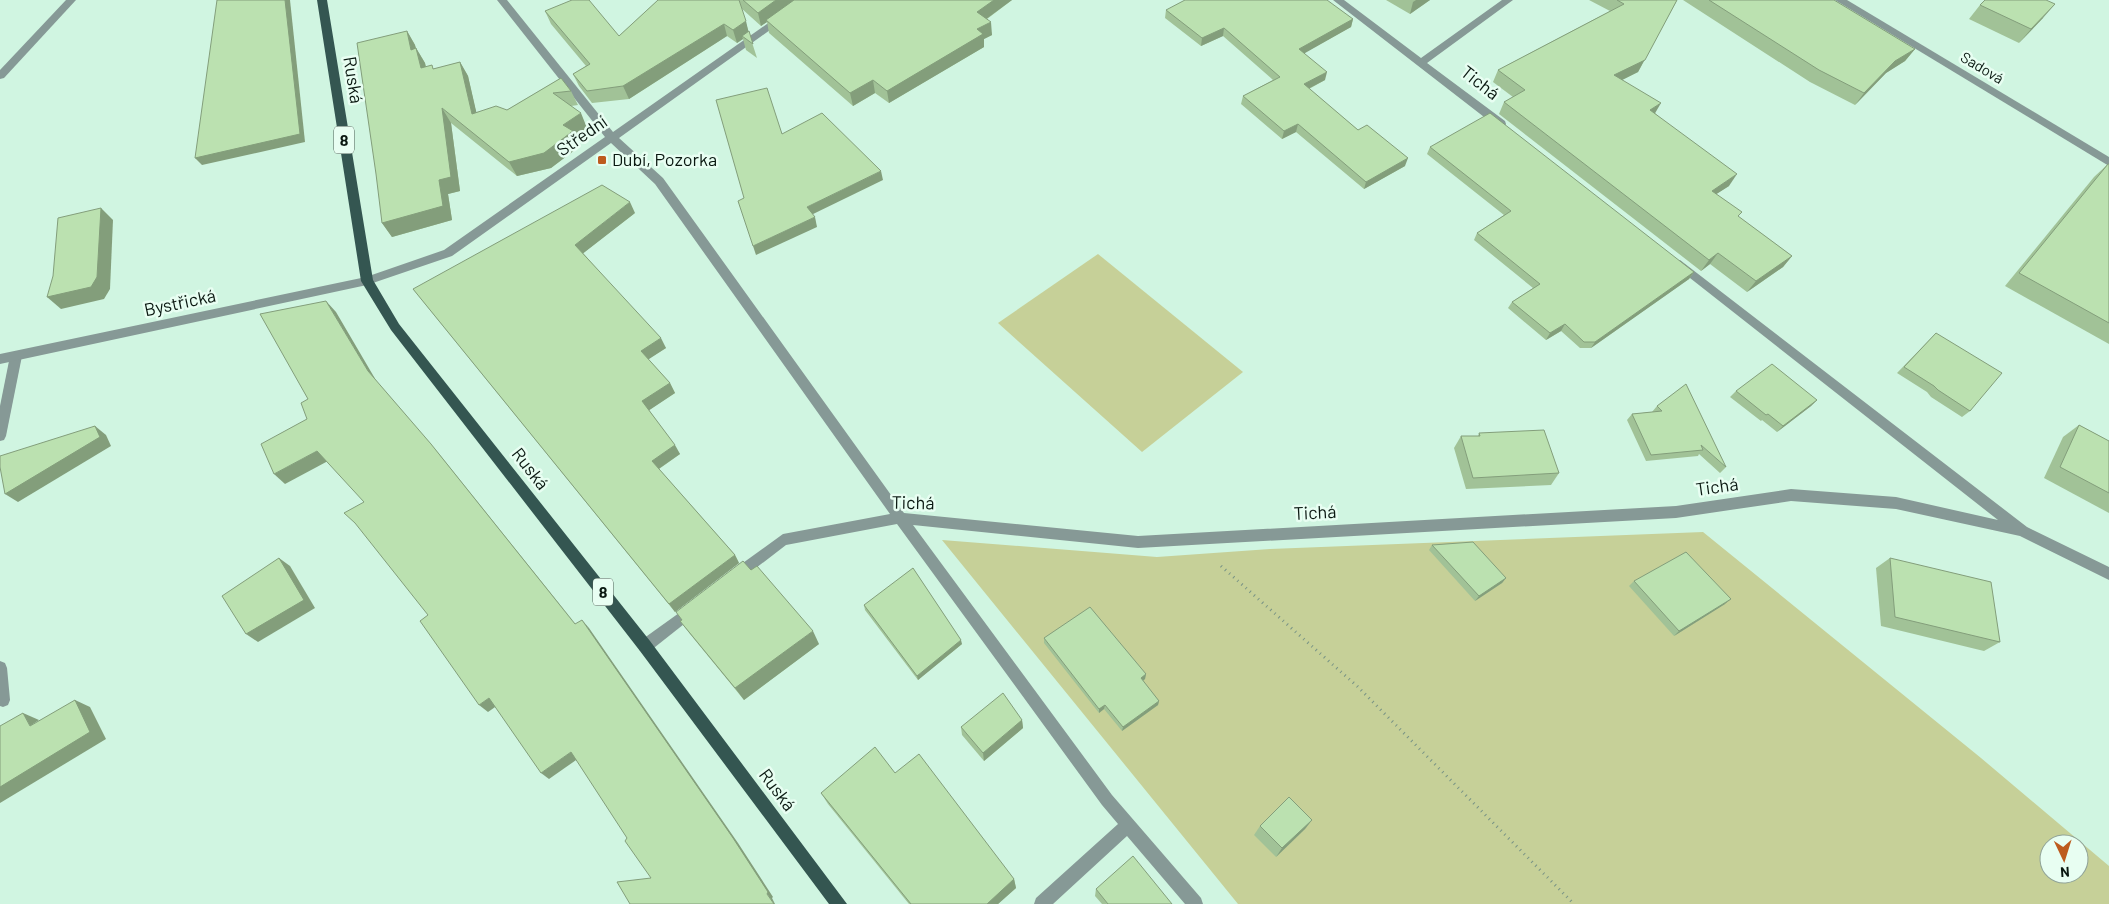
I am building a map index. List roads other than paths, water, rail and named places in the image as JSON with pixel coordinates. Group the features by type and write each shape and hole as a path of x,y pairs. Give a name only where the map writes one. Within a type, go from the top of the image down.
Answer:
{"main road":[{"name":"Ruská","path":"322,0 367,281 400,334 645,646 839,904"}],"street":[{"path":"0,76 71,0"},
{"path":"502,0 611,136 659,181 900,518 1107,800 1195,904"},
{"name":"Střední","path":"367,281 448,253 611,136 808,0"},
{"name":"Tichá","path":"1338,0 1508,129"},
{"path":"1422,62 1508,0"},
{"name":"Sadová","path":"1840,0 2109,162"},
{"name":"Tichá","path":"1671,257 2022,531 2109,574"},
{"name":"Bystřická","path":"0,359 367,281"},
{"path":"0,436 16,356"},
{"name":"Tichá","path":"722,587 783,540 900,518 1138,542 1676,512 1791,495 1896,503 2022,531"},
{"path":"645,646 706,599"},
{"path":"0,668 3,700"},
{"path":"1042,904 1128,825"}],"place":[{"name":"Dubí, Pozorka","path":"602,160"}]}
